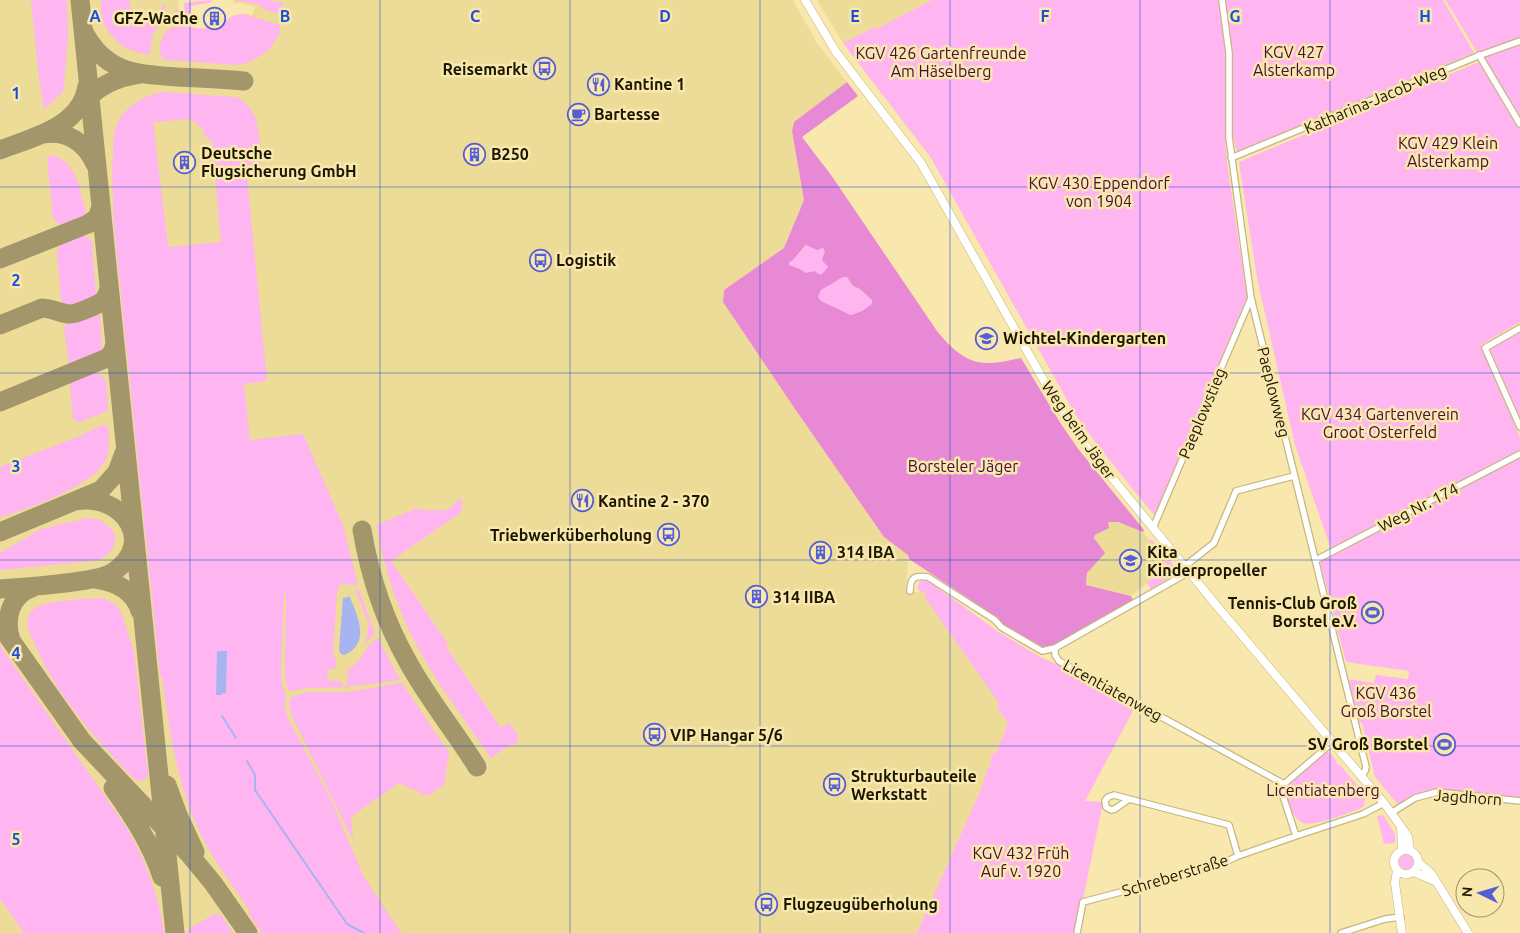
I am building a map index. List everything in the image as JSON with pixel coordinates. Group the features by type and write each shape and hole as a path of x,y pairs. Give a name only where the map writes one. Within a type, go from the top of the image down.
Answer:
{"street":[{"name":"Weg beim Jäger","path":"805,0 836,52 921,163 1039,372 1067,419 1086,446 1384,803 1408,837 1410,850"},
{"name":"Paeplowweg","path":"1222,0 1229,53 1229,137 1231,158 1251,298 1366,767 1362,776"},
{"name":"Katharina-Jacob-Weg","path":"1231,158 1479,55 1520,41"},
{"path":"1479,55 1520,124"},
{"name":"Paeplowstieg","path":"1153,528 1251,298"},
{"path":"1520,328 1485,348 1520,427"},
{"name":"Weg Nr. 174","path":"1316,560 1520,454"},
{"path":"1055,648 1187,569 1214,543 1236,491 1294,476"},
{"name":"Licentiatenweg","path":"910,591 911,581 914,577 928,577 995,620 1001,627 1042,651 1055,648 1055,655 1059,661 1284,784"},
{"path":"1296,836 1283,796 1284,784 1333,742"},
{"name":"Jagdhorn","path":"1392,813 1415,798 1437,792 1520,801"},
{"path":"1129,799 1229,825 1238,856"},
{"name":"Schreberstraße","path":"1077,933 1084,902 1215,867 1238,856 1362,814 1384,803"},
{"path":"1401,827 1402,850"},
{"path":"1402,933 1395,883 1397,870 1394,865 1394,858 1402,850 1410,850 1416,854 1419,863 1431,873 1468,933"},
{"path":"1398,894 1410,873 1419,863"},
{"path":"1397,870 1435,881"},
{"path":"1341,933 1385,918 1401,917"}],"shaded area":[{"path":"0,0 178,0 180,26 205,29 210,27 213,31 232,16 252,15 255,7 242,3 233,3 233,0 793,0 817,43 847,82 794,122 792,131 804,200 784,248 724,290 723,302 884,537 908,555 906,589 915,592 925,591 998,702 998,709 1008,723 917,933 0,933"},
{"path":"817,0 932,0 876,29 874,28 843,43"},
{"name":"Kita Kinderpropeller","path":"1108,522 1118,522 1143,532 1173,573 1162,579 1159,574 1131,596 1086,585 1095,535 1109,528"}],"green space":[{"path":"31,0 67,0 68,38 64,86 62,93 44,109 39,79"},
{"path":"102,0 129,0 133,19 160,17 159,9 165,4 164,19 153,34 149,55 129,49 115,39 107,29 102,17"},
{"path":"211,0 212,2 191,6 191,14 189,16 179,16 176,14 175,10 184,9 184,3"},
{"path":"234,0 273,0 273,2 283,2 282,12 279,14 262,8 258,4"},
{"name":"KGV 430 Eppendorf von 1904","path":"932,0 1218,0 1225,32 1225,137 1227,163 1247,297 1155,516 1101,450 1075,414 931,158 843,43 875,27 876,29"},
{"name":"KGV 427 Alsterkamp","path":"1225,0 1443,0 1474,53 1237,152 1233,137 1232,53"},
{"path":"1445,0 1520,0 1520,124 1453,12"},
{"path":"243,14 280,25 279,35 268,51 250,62 238,65 165,60 160,55 163,36 167,30 173,27 210,27 213,31 232,16"},
{"name":"KGV 434 Gartenverein Groot Osterfeld","path":"1479,62 1520,130 1520,322 1481,345 1520,438 1520,450 1331,549 1295,445 1257,278 1239,162"},
{"name":"Borsteler Jäger","path":"847,82 858,96 802,137 831,175 942,337 959,353 973,361 993,363 1021,358 1079,450 1144,530 1143,532 1118,522 1108,522 1109,528 1095,535 1094,538 1105,553 1087,573 1086,585 1131,596 1133,600 1044,651 1006,629 998,618 909,559 908,555 884,537 723,302 724,290 784,248 804,200 792,131 794,122","holes":["806,245 817,250 823,248 825,251 822,260 828,267 821,275 814,271 806,273 789,265 789,262","843,277 847,277 853,286 860,289 872,300 872,304 862,311 851,315 821,301 818,297 821,290"]},
{"path":"161,92 236,97 251,109 258,125 261,164 246,166 267,381 244,384 250,440 303,434 343,525 358,585 341,584 337,591 333,654 336,660 335,669 328,669 327,680 340,681 343,686 347,686 348,669 357,663 370,645 378,638 400,680 347,687 308,688 289,691 285,672 286,594 284,594 281,672 282,684 286,695 285,708 287,716 331,800 364,877 401,933 262,933 248,913 250,911 211,853 191,811 184,789 173,745 162,676 160,676 114,227 112,173 114,131 121,116 132,105 143,98","holes":["191,119 203,129 204,135 212,142 221,242 170,247 168,246 153,120 156,122"]},
{"path":"51,155 60,158 67,164 76,178 86,215 76,220 59,224 53,218 47,158"},
{"path":"82,235 88,237 92,242 96,295 93,299 69,309 66,308 61,300 57,252 61,243"},
{"path":"807,245 819,249 823,248 825,251 828,267 821,275 814,271 806,273 789,265 789,262"},
{"path":"843,277 847,277 853,286 860,289 872,300 872,304 862,311 851,315 818,298 821,290"},
{"path":"90,313 97,313 100,317 102,350 73,366 69,364 64,329 65,326"},
{"path":"1520,331 1520,420 1490,349"},
{"path":"93,374 100,375 106,380 108,408 105,412 77,422 73,418 70,384 74,379"},
{"path":"102,425 107,426 109,429 107,456 100,469 75,487 59,495 26,509 0,517 0,467 80,436"},
{"name":"KGV 436 Groß Borstel","path":"1520,457 1520,799 1437,789 1414,796 1399,806 1375,777 1362,723 1358,722 1347,679 1374,683 1376,675 1408,679 1409,671 1346,662 1320,562"},
{"path":"460,498 463,504 460,506 463,511 391,561 448,644 446,647 501,728 509,723 518,735 518,742 491,758 438,682 411,634 399,608 390,581 377,525 417,508 419,510 448,510"},
{"path":"88,518 101,520 115,533 112,550 100,560 0,569 0,554 3,551 41,529"},
{"path":"1149,540 1152,540 1177,570 1174,575 1151,589 1147,583 1159,573 1162,579 1173,573"},
{"name":"KGV 432 Früh Auf v. 1920","path":"921,578 924,578 997,631 1042,658 1068,669 1135,707 1085,801 1103,802 1076,933 917,933 981,789 988,768 991,766 992,755 997,751 1008,723 998,709 998,702 926,599 925,591 921,592 917,588"},
{"path":"355,589 359,590 375,633 365,644 369,624"},
{"path":"103,598 115,604 121,612 134,651 148,774 141,781 135,780 80,719 46,668 29,629 28,619 33,610 38,607 66,601"},
{"path":"0,646 125,825 150,877 164,933 24,933 0,899"},
{"path":"402,683 449,753 444,785 427,796 399,783 351,817 353,841 291,714 289,702 293,696 309,692 347,692"},
{"name":"Licentiatenberg","path":"1326,751 1329,752 1336,763 1340,765 1366,796 1363,807 1324,821 1308,824 1300,822 1292,812 1287,795 1290,781"},
{"path":"1383,815 1395,834 1395,843 1384,844 1377,816"},
{"path":"1407,854 1413,856 1415,862 1413,868 1407,870 1401,868 1399,862 1401,856"},
{"path":"214,914 221,915 233,933 187,933 191,928"}],"water":[{"path":"349,595 356,611 360,636 353,650 344,655 339,650 343,598 349,597"},
{"path":"217,651 227,651 226,693 222,693 222,695 216,695"}],"waterway":[{"path":"222,716 236,738"},
{"path":"247,761 255,775 255,790 347,924 364,933"}],"taxiway":[{"path":"80,0 175,933"},
{"path":"83,30 91,44 101,55 111,63 135,72 244,81"},
{"path":"84,103 96,91 109,83 124,77 140,74"},
{"path":"0,150 40,135 66,121 83,100 87,86"},
{"path":"44,134 60,134 75,140 81,144 95,164"},
{"path":"0,259 88,224 97,218 101,207"},
{"path":"0,325 42,308 67,314 78,312 104,300 109,288"},
{"path":"0,402 107,358 112,353 115,344"},
{"path":"0,532 101,490 117,472 124,453"},
{"path":"0,589 92,579 113,572 126,560 132,548 133,535 129,523 120,512 108,505 93,501 76,501"},
{"path":"362,530 369,565 379,598 399,646 424,689 477,767"},
{"path":"96,579 110,582 129,592 140,611"},
{"path":"11,640 8,624 14,601 34,587"},
{"path":"0,625 82,741 189,854 213,883 248,933"},
{"path":"167,785 195,852"},
{"path":"113,788 141,831 153,853 162,877"}],"place":[{"name":"GFZ-Wache","path":"214,18"},
{"name":"Reisemarkt","path":"544,69"},
{"name":"Kantine 1","path":"598,84"},
{"name":"Bartesse","path":"578,114"},
{"name":"B250","path":"475,154"},
{"name":"Deutsche Flugsicherung GmbH","path":"185,162"},
{"name":"Logistik","path":"540,260"},
{"name":"Wichtel-Kindergarten","path":"987,338"},
{"name":"Kantine 2 - 370","path":"582,501"},
{"name":"Triebwerküberholung","path":"668,535"},
{"name":"314 IBA","path":"821,552"},
{"name":"Kita Kinderpropeller","path":"1131,561"},
{"name":"314 IIBA","path":"757,597"},
{"name":"Tennis-Club Groß Borstel e.V.","path":"1373,612"},
{"name":"VIP Hangar 5/6","path":"654,735"},
{"name":"SV Groß Borstel","path":"1444,744"},
{"name":"Strukturbauteile Werkstatt","path":"835,785"},
{"name":"Flugzeugüberholung","path":"767,904"}],"park label":[{"name":"KGV 426 Gartenfreunde Am Häselberg","path":"941,62"},
{"name":"KGV 429 Klein Alsterkamp","path":"1448,152"}]}
